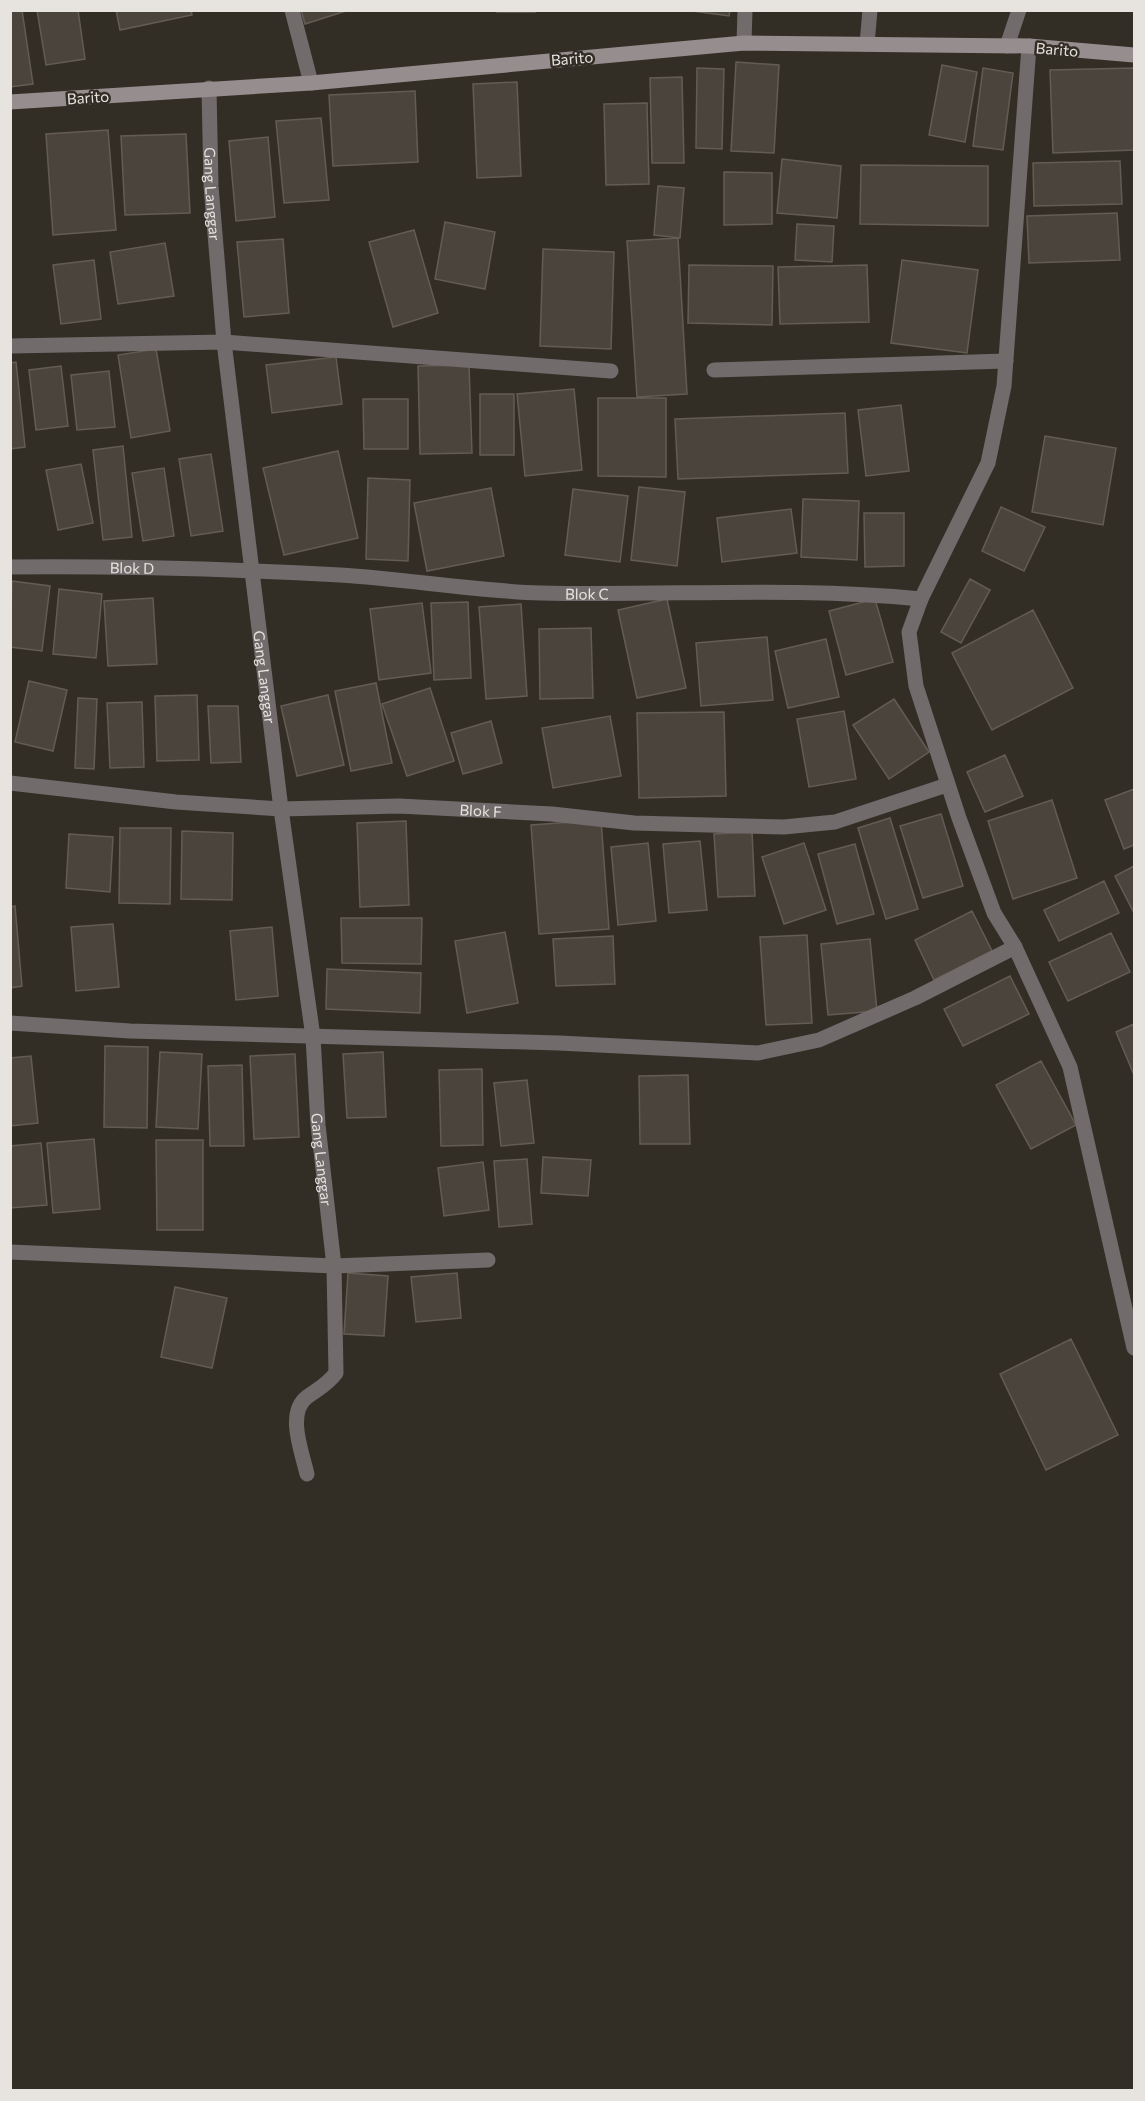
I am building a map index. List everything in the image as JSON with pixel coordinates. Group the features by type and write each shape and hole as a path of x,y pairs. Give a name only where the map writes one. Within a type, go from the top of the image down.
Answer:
{"street":[{"path":"292,10 310,83"},
{"path":"744,43 745,10"},
{"path":"867,44 870,10"},
{"path":"1008,46 1019,10"},
{"name":"Barito","path":"10,102 310,83 744,43 1029,46 1134,55"},
{"path":"1029,46 1004,386 988,463 921,599 909,632 916,686 947,785 994,913 1015,947 1070,1067 1134,1348"},
{"name":"Gang Langgar","path":"209,88 210,186 224,342 281,809 313,1037 318,1125 334,1266 336,1373 327,1386 306,1398 297,1410 297,1429 307,1474"},
{"path":"10,346 224,342 611,371"},
{"path":"714,370 1006,361"},
{"name":"Blok D","path":"10,567 137,566 252,571"},
{"name":"Blok C","path":"252,571 396,579 539,593 787,591 864,593 921,599"},
{"name":"Blok F","path":"10,783 176,802 281,809 399,806 552,814 634,823 784,827 835,822 947,785"},
{"path":"10,1023 130,1031 559,1043 758,1053 819,1040 915,998 1015,947"},
{"path":"10,1252 334,1266 488,1260"}],"building":[{"path":"10,10 22,10 33,84 10,87"},
{"path":"37,10 78,10 85,59 46,65"},
{"path":"116,10 191,10 192,15 120,30"},
{"path":"301,10 349,10 305,24"},
{"path":"497,10 535,10 535,12 497,12"},
{"path":"685,10 730,10 729,16"},
{"path":"736,62 779,65 774,153 731,151"},
{"path":"942,65 977,72 965,142 929,135"},
{"path":"697,68 724,69 722,149 696,148"},
{"path":"983,68 1013,73 1003,150 973,146"},
{"path":"1134,68 1134,150 1053,153 1050,70"},
{"path":"682,77 684,163 652,163 650,78"},
{"path":"517,82 521,176 477,178 473,84"},
{"path":"415,91 418,162 333,166 329,95"},
{"path":"647,103 649,184 606,185 604,104"},
{"path":"321,118 329,200 284,203 276,121"},
{"path":"108,130 116,230 53,235 46,134"},
{"path":"186,134 190,213 125,215 121,136"},
{"path":"268,137 275,217 236,221 229,141"},
{"path":"782,159 841,166 837,218 777,213"},
{"path":"1120,161 1122,204 1034,206 1033,163"},
{"path":"861,165 988,166 988,226 860,224"},
{"path":"724,172 772,173 772,224 724,225"},
{"path":"658,186 684,188 680,238 654,235"},
{"path":"1117,213 1120,260 1029,263 1027,216"},
{"path":"445,222 495,232 485,289 435,279"},
{"path":"797,224 834,226 832,262 795,260"},
{"path":"414,230 438,313 393,327 369,242"},
{"path":"678,238 687,394 637,397 627,241"},
{"path":"283,239 289,313 244,317 237,242"},
{"path":"165,243 174,296 118,304 110,252"},
{"path":"543,249 614,252 611,349 540,346"},
{"path":"94,260 101,319 61,324 53,265"},
{"path":"902,260 978,270 967,353 891,343"},
{"path":"689,265 773,266 772,325 688,323"},
{"path":"867,265 869,322 780,324 778,267"},
{"path":"156,349 170,431 131,438 118,355"},
{"path":"336,357 342,404 272,413 266,365"},
{"path":"16,362 25,447 10,449 10,363"},
{"path":"469,365 472,453 420,454 418,366"},
{"path":"61,366 68,426 36,430 29,370"},
{"path":"109,371 115,427 77,430 71,375"},
{"path":"574,389 582,470 525,476 517,394"},
{"path":"480,394 514,394 514,455 480,455"},
{"path":"598,398 666,398 666,477 598,476"},
{"path":"363,399 408,399 408,449 364,449"},
{"path":"901,405 909,471 866,476 858,410"},
{"path":"845,413 848,473 678,479 675,419"},
{"path":"1045,436 1116,448 1103,525 1032,512"},
{"path":"123,446 132,537 103,540 93,450"},
{"path":"338,451 358,538 284,555 263,468"},
{"path":"211,454 223,531 191,536 179,459"},
{"path":"81,464 93,523 58,530 46,470"},
{"path":"164,468 174,536 143,541 132,473"},
{"path":"368,478 410,480 408,561 366,559"},
{"path":"639,487 685,492 677,566 631,560"},
{"path":"491,488 504,556 427,571 414,503"},
{"path":"573,489 628,496 620,562 565,555"},
{"path":"803,499 859,501 857,560 801,557"},
{"path":"1001,507 1045,527 1024,571 982,551"},
{"path":"791,509 797,553 722,562 717,518"},
{"path":"864,513 904,513 904,566 865,567"},
{"path":"970,579 990,590 961,643 941,632"},
{"path":"12,581 50,586 42,651 10,647"},
{"path":"59,589 102,594 96,658 53,654"},
{"path":"153,598 157,664 108,666 104,601"},
{"path":"667,599 686,688 637,698 618,610"},
{"path":"875,599 893,662 846,675 829,611"},
{"path":"468,602 471,678 434,680 431,603"},
{"path":"422,603 431,673 379,680 370,609"},
{"path":"521,604 527,696 486,699 479,607"},
{"path":"1033,610 1073,688 992,730 952,653"},
{"path":"591,628 593,698 540,699 539,629"},
{"path":"767,637 773,700 701,706 696,643"},
{"path":"826,639 839,697 788,708 775,651"},
{"path":"29,681 67,690 53,751 15,742"},
{"path":"376,683 392,763 351,771 335,691"},
{"path":"430,688 454,761 407,776 382,704"},
{"path":"197,695 199,760 157,761 155,696"},
{"path":"328,695 344,765 297,776 281,706"},
{"path":"78,698 97,699 94,769 75,768"},
{"path":"894,699 929,752 889,779 853,725"},
{"path":"142,702 144,767 110,768 107,703"},
{"path":"208,706 238,706 241,762 211,763"},
{"path":"844,711 856,779 809,787 797,719"},
{"path":"724,712 726,796 639,798 637,713"},
{"path":"610,716 621,776 553,788 542,728"},
{"path":"491,721 502,763 463,774 451,733"},
{"path":"1005,755 1023,796 985,812 967,772"},
{"path":"1134,789 1134,845 1124,849 1105,800"},
{"path":"1052,800 1077,878 1013,899 988,821"},
{"path":"941,814 963,886 923,898 900,826"},
{"path":"890,818 918,909 886,919 858,828"},
{"path":"601,820 609,929 539,934 531,825"},
{"path":"406,821 409,905 360,907 357,823"},
{"path":"120,828 171,828 170,904 119,903"},
{"path":"182,831 233,833 232,900 181,899"},
{"path":"752,832 755,896 718,897 714,834"},
{"path":"69,834 113,837 110,892 66,888"},
{"path":"700,841 707,910 669,913 663,844"},
{"path":"648,843 656,921 618,925 611,847"},
{"path":"804,843 826,910 784,924 762,857"},
{"path":"855,844 874,914 837,924 818,854"},
{"path":"1134,866 1134,913 1115,876"},
{"path":"1104,881 1119,913 1059,941 1044,910"},
{"path":"15,906 22,986 10,988 10,907"},
{"path":"972,911 992,951 934,980 915,940"},
{"path":"341,918 422,918 421,964 342,963"},
{"path":"113,924 119,987 76,991 71,927"},
{"path":"272,927 278,996 236,1000 230,931"},
{"path":"505,932 518,1003 467,1013 455,941"},
{"path":"1111,933 1130,972 1068,1001 1049,962"},
{"path":"807,935 812,1023 766,1025 760,937"},
{"path":"613,936 615,984 556,986 553,939"},
{"path":"870,939 877,1011 828,1015 821,944"},
{"path":"327,969 421,973 420,1013 326,1009"},
{"path":"1010,976 1029,1014 963,1046 944,1009"},
{"path":"1134,1024 1134,1075 1116,1032"},
{"path":"105,1046 148,1047 147,1128 104,1127"},
{"path":"160,1052 202,1054 198,1129 156,1127"},
{"path":"383,1052 386,1117 347,1118 343,1054"},
{"path":"295,1054 299,1137 254,1139 250,1056"},
{"path":"31,1056 38,1123 10,1126 10,1058"},
{"path":"1041,1061 1076,1125 1031,1149 996,1085"},
{"path":"242,1065 244,1146 210,1146 208,1066"},
{"path":"482,1069 483,1145 441,1146 439,1070"},
{"path":"688,1075 690,1144 640,1144 639,1076"},
{"path":"527,1080 534,1143 501,1146 494,1083"},
{"path":"94,1139 100,1209 53,1213 47,1143"},
{"path":"156,1140 203,1140 203,1230 157,1230"},
{"path":"41,1143 47,1205 10,1208 10,1146"},
{"path":"543,1157 591,1160 588,1196 541,1193"},
{"path":"527,1159 532,1224 499,1227 494,1161"},
{"path":"483,1162 489,1210 444,1216 438,1168"},
{"path":"348,1273 388,1276 384,1336 344,1334"},
{"path":"457,1273 461,1318 416,1322 411,1277"},
{"path":"175,1287 227,1298 212,1368 161,1357"},
{"path":"1071,1339 1118,1435 1046,1470 1000,1374"}]}
